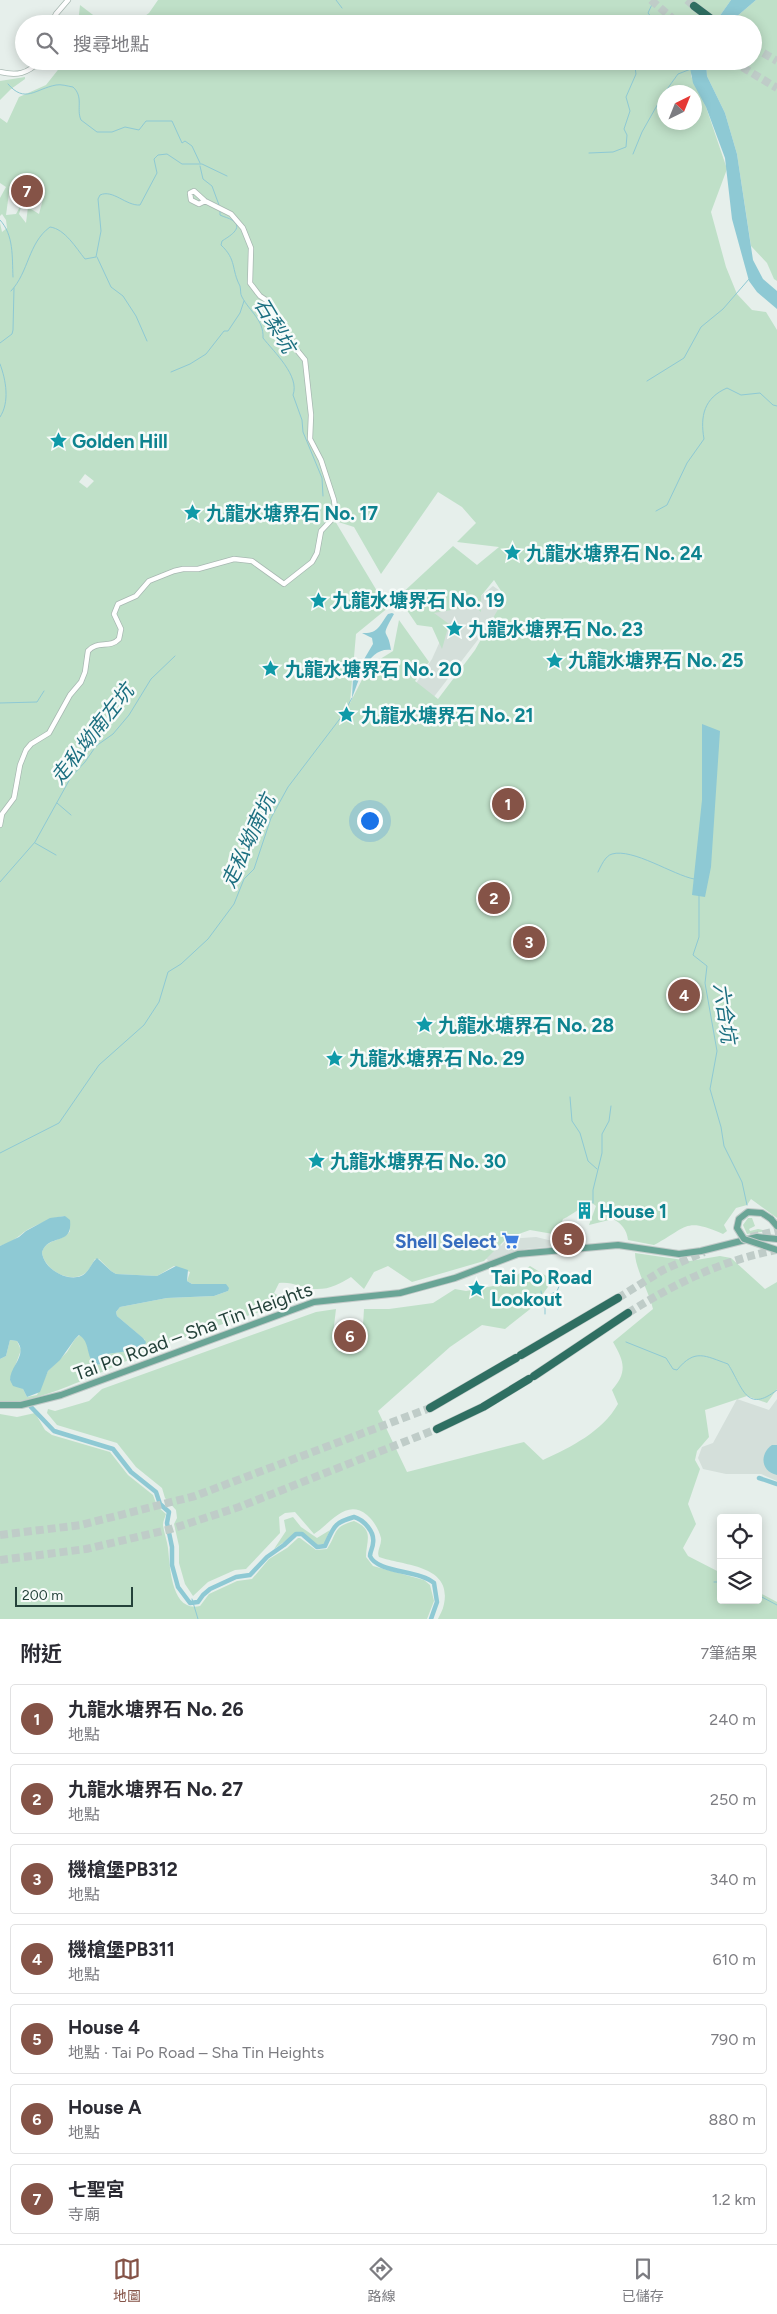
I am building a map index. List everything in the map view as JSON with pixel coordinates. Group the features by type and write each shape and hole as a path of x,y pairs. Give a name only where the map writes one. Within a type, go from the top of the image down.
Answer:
{"highway":[{"path":"694,6 706,15"},
{"path":"430,1408 618,1298"},
{"path":"437,1429 483,1407 532,1378 628,1313"}],"main road":[{"path":"777,1226 771,1219 758,1212 746,1213 739,1218 737,1228 744,1239 777,1250"},
{"name":"Tai Po Road – Sha Tin Heights","path":"0,1405 26,1404 38,1401 314,1302 400,1293 455,1278 518,1254 618,1245 679,1254 701,1251 757,1237 777,1239"}],"street":[{"path":"56,15 68,0"},
{"path":"0,72 12,75 29,70"},
{"path":"0,825 2,814 14,798 20,765 26,750 31,744 49,733 69,697 82,680 89,649 98,644 114,644 120,638 121,628 114,614 118,604 135,597 148,582 174,571 185,568 198,569 234,559 252,561 284,584 312,562 317,553 321,531 336,515 334,500 321,460 310,439 312,415 305,360 277,325 269,302 260,296 250,283 251,248 243,228 232,214 205,201"}],"shaded area":[{"path":"493,586 510,598 433,698 415,685 432,659 441,639 429,613 473,603"},
{"path":"496,1237 501,1246 507,1239 536,1237 569,1245 525,1249 486,1263 488,1260 485,1258"},
{"path":"737,1399 769,1410 777,1399 777,1481 761,1474 726,1474 703,1469 698,1458 702,1447 713,1443"}],"green space":[{"path":"158,0 731,0 720,15 146,15"},
{"path":"756,0 777,0 777,281 774,279 767,263 751,246 737,154 725,113 707,76 707,70 762,70 762,15 738,15"},
{"path":"80,5 93,15 79,15"},
{"path":"58,70 691,70 691,76 695,85 657,85 657,130 702,130 702,99 727,169 711,212 726,267 737,294 752,310 766,312 777,330 777,1218 751,1199 747,1205 736,1208 724,1225 727,1231 723,1234 693,1225 680,1229 654,1245 628,1240 623,1227 613,1219 589,1225 596,1206 592,1203 563,1219 560,1227 553,1234 530,1230 507,1238 484,1261 412,1282 388,1266 374,1272 364,1289 351,1277 324,1289 279,1283 274,1293 284,1299 284,1304 170,1343 54,1392 14,1402 0,1401 0,1359 6,1356 10,1340 17,1341 21,1350 10,1380 23,1389 27,1397 37,1395 48,1371 67,1352 75,1339 80,1335 86,1340 92,1363 99,1365 107,1354 140,1349 145,1340 117,1316 116,1312 120,1307 167,1298 214,1296 228,1291 192,1284 187,1281 190,1272 174,1266 157,1276 116,1274 99,1259 95,1259 84,1274 76,1277 57,1273 43,1258 42,1252 48,1244 63,1237 70,1231 65,1216 39,1224 0,1246 0,223 2,232 7,228 6,220 2,214 0,216 0,198 6,187 0,183 0,118 7,123 19,97 46,85","holes":["16,177 23,183 29,199 43,199 39,214 28,207 26,223 19,214 23,201 16,214 6,215 9,193","85,474 94,481 87,488 79,482","438,492 462,507 476,523 457,542 499,547 477,565 453,546 398,597 417,625 432,627 442,649 449,624 434,613 474,606 481,612 481,596 494,580 505,597 475,650 438,699 415,681 429,662 399,620 393,651 369,666 350,703 356,634 389,607 377,591 335,521 354,527 381,574"]},
{"path":"25,77 25,79 0,100 0,81"},
{"path":"748,1218 752,1218 755,1226 749,1229 750,1231 758,1229 768,1231 747,1234 743,1225"},
{"path":"635,1253 690,1261 720,1256 731,1258 765,1289 777,1282 777,1389 767,1403 747,1396 705,1410 709,1437 697,1451 695,1460 700,1469 688,1504 696,1524 683,1548 688,1556 717,1571 717,1604 762,1604 762,1594 777,1602 777,1619 438,1619 444,1604 445,1591 441,1581 434,1574 424,1569 379,1557 378,1552 381,1538 376,1526 367,1515 352,1509 339,1514 314,1534 295,1512 285,1513 279,1517 280,1533 246,1569 235,1570 208,1582 193,1596 185,1584 179,1563 179,1546 174,1524 177,1518 176,1510 165,1498 162,1488 136,1467 117,1443 57,1425 47,1413 48,1409 55,1411 89,1401 102,1389 316,1312 336,1309 333,1334 338,1351 362,1351 364,1345 362,1341 364,1309 389,1309 433,1303 455,1289 466,1291 504,1284 530,1266 553,1280 534,1306 505,1329 482,1325 450,1347 378,1411 407,1472 524,1442 543,1460 575,1444 595,1431 618,1404 612,1390 620,1378 623,1366 613,1342 653,1309"},
{"path":"35,1413 45,1430 52,1435 110,1452 128,1475 153,1495 157,1506 166,1514 163,1525 174,1586 183,1602 190,1606 200,1606 209,1594 237,1581 252,1579 269,1559 287,1548 298,1538 316,1550 327,1549 336,1531 347,1523 354,1521 361,1524 367,1532 366,1557 373,1566 424,1580 430,1585 434,1601 427,1619 0,1619 0,1414 17,1417"},
{"path":"293,1517 301,1527 317,1538 330,1530 324,1544 317,1545 303,1533 298,1532 274,1549 286,1531 284,1520"}],"water":[{"path":"731,0 756,0 738,15 720,15"},
{"path":"690,70 707,70 707,76 725,113 737,154 753,260 763,279 777,291 777,309 757,292 749,281 732,219 725,158 702,100 702,85 694,85"},
{"path":"388,614 394,614 386,631 391,650 376,654 370,659 365,666 352,698 353,678 373,644 372,638 362,633 375,631"},
{"path":"702,724 720,731 711,867 705,897 692,895 702,800"},
{"path":"65,1216 70,1220 68,1234 45,1246 42,1252 46,1263 62,1275 69,1277 81,1276 86,1273 97,1258 116,1274 157,1276 176,1266 188,1270 187,1281 192,1284 226,1284 229,1288 228,1291 214,1296 167,1298 120,1307 116,1312 117,1316 143,1338 146,1342 144,1347 107,1354 102,1364 96,1365 90,1358 83,1338 79,1335 60,1360 48,1371 40,1392 27,1397 23,1389 13,1386 10,1380 21,1351 17,1341 10,1340 6,1356 0,1359 0,1246 50,1218"},
{"path":"772,1445 777,1445 777,1475 765,1467 764,1462 765,1453"}],"waterway":[{"path":"336,0 342,8"},
{"path":"650,15 648,13 654,0"},
{"path":"589,153 613,152 626,147 627,135 624,129 630,111 626,97 636,74 635,70"},
{"path":"670,85 678,74 688,70"},
{"path":"8,84 14,90 25,94 56,85 73,87 79,99 81,120 97,132 112,132 125,127 139,130 146,121 172,121 182,143 185,141 192,146 200,163"},
{"path":"633,154 642,132 657,105"},
{"path":"11,291 22,275 37,241 50,227 61,231 85,259 96,257 101,231 98,199 100,195 110,194 135,205 140,205 157,173 154,159 158,155 167,154 182,164 202,164 227,176"},
{"path":"200,166 203,179 212,186 219,205"},
{"name":"石梨坑","path":"220,209 220,215 232,220 237,226 234,232 222,241 221,245 232,260 241,296 259,321 263,338 285,365 293,380 293,395 302,420 303,432 322,478 323,496"},
{"path":"0,220 5,226 10,239 13,277"},
{"path":"97,257 111,287 123,296 136,316 147,341"},
{"path":"647,381 684,358 701,327 723,309 749,279"},
{"path":"0,343 12,334 14,288"},
{"path":"171,372 190,364 206,354 224,331 228,331 240,313 244,301"},
{"path":"0,364 6,391 5,405 0,417"},
{"path":"656,511 667,505 687,463 704,439 703,415 713,397 727,388 741,395 760,393 773,405 777,406"},
{"name":"走私坳南左坑","path":"0,882 35,842 71,777 96,746 113,734 129,715 151,679 175,656"},
{"path":"0,703 37,702 44,691"},
{"name":"走私坳南坑","path":"0,1153 59,1123 99,1065 144,1025 159,1002 168,972 181,964 208,939 234,904 244,879 254,869 271,818 288,787 342,716 352,698"},
{"path":"57,803 71,815"},
{"path":"35,843 56,855"},
{"path":"598,872 607,857 612,854 621,853 642,858 675,873 694,879"},
{"name":"六合坑","path":"699,896 699,937 693,955 707,966 705,983 717,1051 710,1089 721,1127 724,1146 742,1182 747,1205"},
{"path":"570,1097 572,1121 580,1133 588,1161 597,1169"},
{"path":"593,1203 593,1190 602,1153 602,1134 609,1121 611,1106"},
{"path":"545,1314 545,1297 557,1291 565,1273"},
{"path":"541,1291 543,1307"},
{"path":"626,1342 666,1358 673,1369 677,1370 683,1363 695,1356 707,1357 728,1364 746,1395 752,1399 767,1397 777,1390"},
{"path":"31,1407 54,1431 113,1449 131,1472 156,1492 160,1504 169,1512 167,1523 172,1547 172,1565 178,1587 190,1603 198,1602 210,1589 236,1577 250,1575 267,1557 296,1534 302,1534 317,1547 325,1546 335,1527 342,1521 354,1517 365,1524 371,1531 373,1545 370,1556 374,1562 390,1569 428,1579 434,1583 437,1602 431,1619"},
{"path":"759,1478 777,1484"},
{"path":"762,1597 777,1605"},
{"path":"192,1599 198,1619"}],"tunnel":[{"path":"651,0 668,15"},
{"path":"687,0 694,6"},
{"path":"762,52 777,61"},
{"path":"747,70 777,88"},
{"path":"751,1237 777,1231"},
{"path":"628,1313 663,1292 699,1274 737,1260 777,1250"},
{"path":"618,1298 663,1270 704,1252"},
{"path":"0,1535 81,1525 195,1496 430,1408"},
{"path":"0,1560 86,1549 171,1529 239,1507 437,1429"}],"place":[{"name":"七聖宮","path":"27,191"},
{"name":"Golden Hill","path":"58,441"},
{"name":"九龍水塘界石 No. 17","path":"192,513"},
{"name":"九龍水塘界石 No. 24","path":"512,553"},
{"name":"九龍水塘界石 No. 19","path":"318,600"},
{"name":"九龍水塘界石 No. 23","path":"454,629"},
{"name":"九龍水塘界石 No. 25","path":"554,660"},
{"name":"九龍水塘界石 No. 20","path":"271,669"},
{"name":"九龍水塘界石 No. 21","path":"347,715"},
{"name":"九龍水塘界石 No. 26","path":"508,804"},
{"name":"九龍水塘界石 No. 27","path":"494,898"},
{"name":"機槍堡PB312","path":"529,942"},
{"name":"機槍堡PB311","path":"684,995"},
{"name":"九龍水塘界石 No. 28","path":"424,1025"},
{"name":"九龍水塘界石 No. 29","path":"335,1058"},
{"name":"九龍水塘界石 No. 30","path":"316,1161"},
{"name":"House 1","path":"585,1211"},
{"name":"House 4","path":"568,1239"},
{"name":"Shell Select","path":"511,1241"},
{"name":"Tai Po Road Lookout","path":"477,1288"},
{"name":"House A","path":"350,1336"}]}
